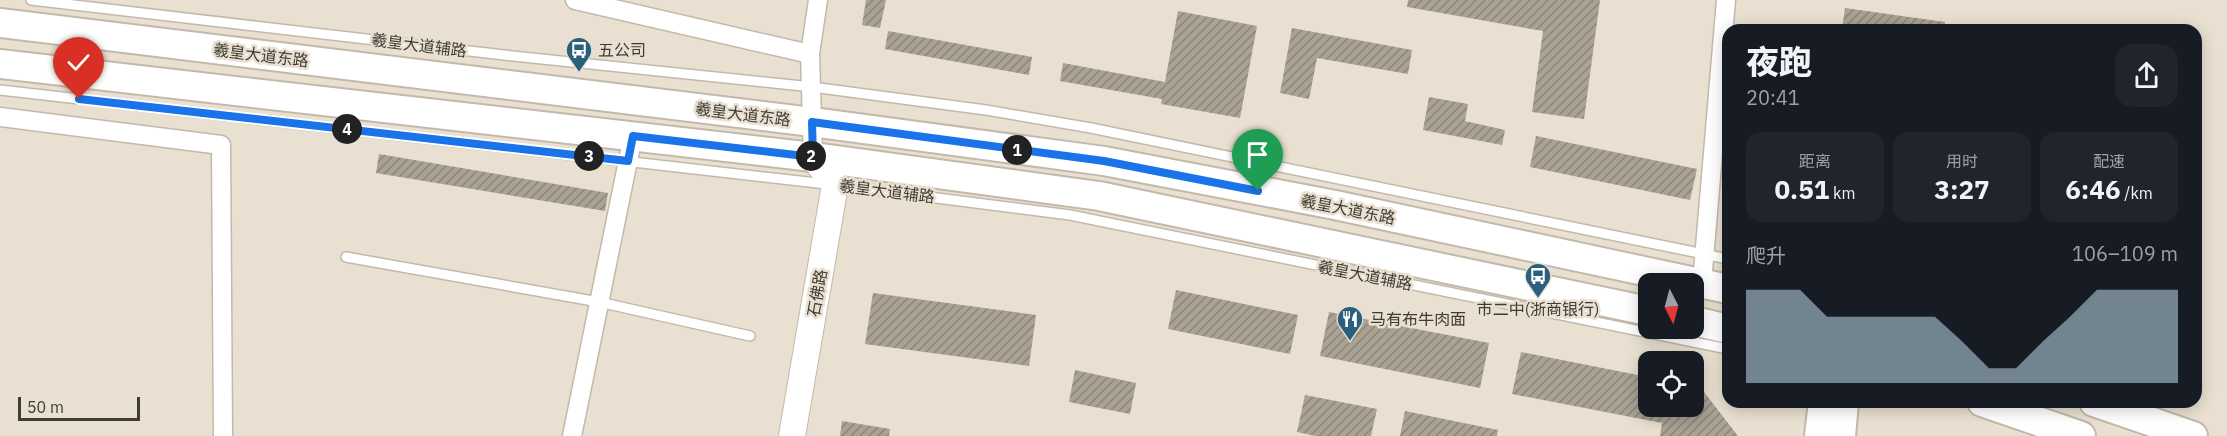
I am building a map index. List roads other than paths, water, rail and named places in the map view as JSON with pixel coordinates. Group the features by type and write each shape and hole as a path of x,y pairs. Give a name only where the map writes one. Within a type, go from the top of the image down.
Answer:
{"main road":[{"name":"羲皇大道东路","path":"0,23 812,122 1104,161 1335,206 1715,286"},
{"name":"羲皇大道东路","path":"0,64 631,148 813,157 1099,196 1638,309"},
{"path":"1704,323 1722,328"},
{"path":"1819,436 1822,408"},
{"path":"1841,436 1843,408"},
{"path":"1999,408 2080,436"},
{"path":"2111,408 2193,436"}],"street":[{"path":"575,0 623,6 810,54"},
{"path":"818,0 810,54 813,157 835,184"},
{"path":"1724,24 1726,0"},
{"path":"1715,286 1706,254 1722,51"},
{"path":"0,117 221,145 222,436"},
{"path":"572,436 631,148"},
{"name":"石佛路","path":"792,436 835,184"}],"lane":[{"name":"羲皇大道辅路","path":"31,0 504,55 812,87 986,110 1091,128 1722,258"},
{"name":"羲皇大道辅路","path":"0,90 631,148 835,184 1070,215 1722,348"},
{"path":"346,257 599,302 750,336"}],"place":[{"name":"五公司","path":"579,73"},
{"name":"市二中(浙商银行)","path":"1538,299"},
{"name":"马有布牛肉面","path":"1350,342"}]}
